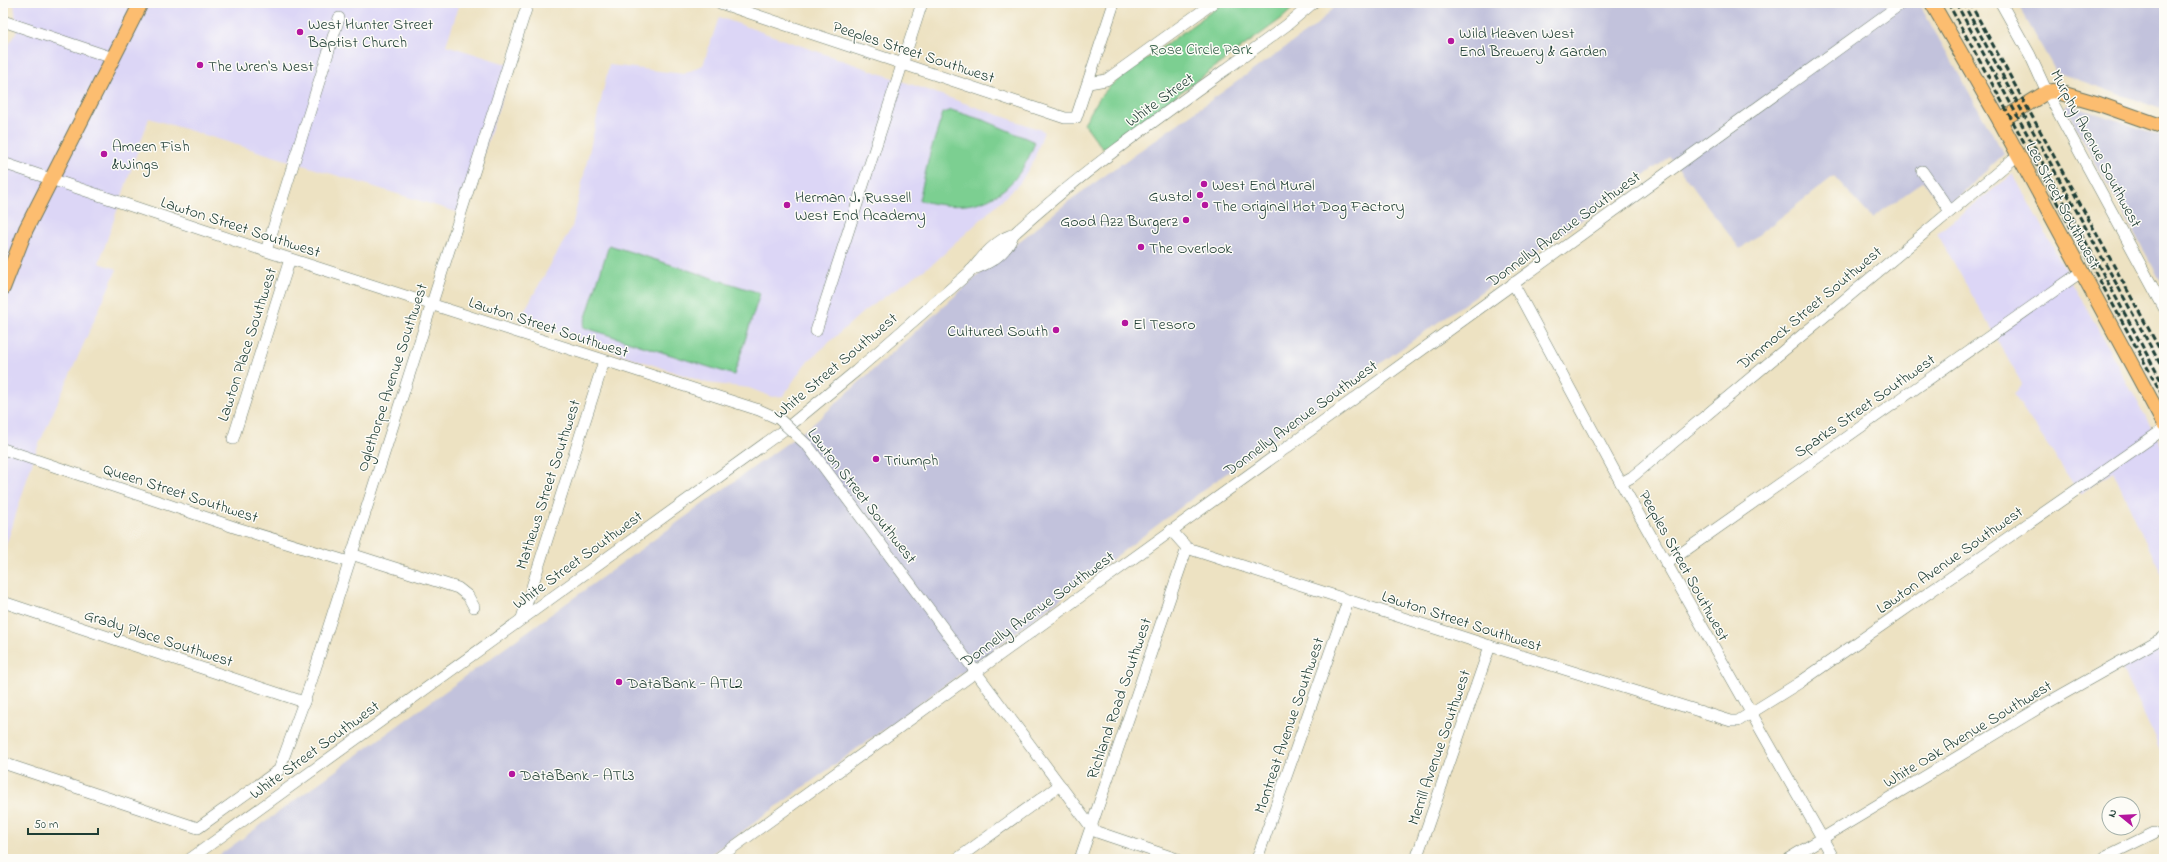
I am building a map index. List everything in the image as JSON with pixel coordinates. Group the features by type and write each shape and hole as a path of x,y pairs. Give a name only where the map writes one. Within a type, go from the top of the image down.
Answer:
{"main road":[{"path":"3,288 26,229 141,3"},
{"name":"Lee Street Southwest","path":"1932,3 2000,121 2164,424"},
{"path":"2000,121 2047,92 2062,93 2164,127"}],"street":[{"name":"Oglethorpe Avenue Southwest","path":"3,763 198,828 279,770 284,760 304,702 528,3"},
{"name":"Peeples Street Southwest","path":"721,3 1065,118 1076,118 1089,83"},
{"path":"816,331 904,64 922,3"},
{"path":"1114,3 1089,83 1106,80 1212,3"},
{"name":"White Street","path":"1062,192 1107,156 1287,25 1313,3"},
{"name":"Donnelly Avenue Southwest","path":"718,859 1171,530 1902,3"},
{"name":"Murphy Avenue Southwest","path":"2001,3 2030,55 2047,92 2164,308"},
{"path":"266,252 339,18"},
{"path":"3,20 113,58"},
{"name":"Dimmock Street Southwest","path":"1621,483 1632,476 2018,155"},
{"name":"Lawton Street Southwest","path":"3,163 266,252 759,410 779,419 808,446 1091,827"},
{"path":"1922,171 1950,211"},
{"name":"White Street Southwest","path":"190,859 788,427 856,371 971,270 987,265 1010,245 1013,235 1062,192"},
{"name":"Lawton Place Southwest","path":"233,439 290,259"},
{"name":"Sparks Street Southwest","path":"1666,564 2081,272"},
{"name":"Peeples Street Southwest","path":"1513,283 1666,564 1834,859"},
{"name":"Mathews Street Southwest","path":"522,618 604,361"},
{"name":"Lawton Avenue Southwest","path":"1751,713 1805,678 2164,429"},
{"name":"Queen Street Southwest","path":"3,449 237,528 458,588 468,596 474,607"},
{"path":"1171,530 1187,548"},
{"name":"Lawton Street Southwest","path":"1187,548 1348,601 1731,721 1738,721 1751,713"},
{"name":"Richland Road Southwest","path":"1080,859 1187,548"},
{"name":"Montreat Avenue Southwest","path":"1257,859 1348,601"},
{"name":"Grady Place Southwest","path":"3,602 304,702"},
{"name":"White Oak Avenue Southwest","path":"1788,859 2047,703 2164,637"},
{"name":"Merrill Avenue Southwest","path":"1416,859 1490,646"},
{"path":"957,859 1060,785"},
{"path":"1091,827 1097,832 1177,859"},
{"path":"2104,858 2154,833"}],"shaded area":[{"path":"14,3 460,3 446,45 513,66 463,214 149,118 99,263 117,269 36,451 3,555 3,55 17,31"},
{"path":"1339,3 1917,3 1922,9 2004,154 1944,210 1924,181 1872,218 1834,176 1740,249 1670,157 1210,485 981,659 704,859 214,859 812,425 976,277 1069,201 1314,27"},
{"path":"2017,3 2164,3 2164,110 2056,72"},
{"name":"Herman J. Russell West End Academy","path":"719,17 1044,131 1034,160 1020,183 934,263 864,311 805,364 783,396 772,397 749,388 707,383 519,320 572,227 609,65 684,74 703,65"},
{"path":"2068,103 2164,137 2164,287 2065,107"},
{"path":"2013,174 2164,450 2164,581 2113,471 2080,494 2014,395 2022,384 1937,233"},
{"path":"2164,647 2164,758 2122,669"}],"green space":[{"name":"Rose Circle Park","path":"1223,3 1299,3 1281,19 1103,149 1084,123 1100,97 1111,85"},
{"path":"951,110 986,121 1035,142 1027,161 1016,177 1004,189 990,198 975,203 958,206 919,200 930,153 943,113"},
{"path":"609,245 760,293 734,375 583,327"}],"railway":[{"path":"1948,3 2164,398"},
{"path":"1956,3 2164,386"},
{"path":"1963,3 2164,371"},
{"path":"1970,3 2164,357"}],"place":[{"name":"West Hunter Street Baptist Church","path":"300,32"},
{"name":"Wild Heaven West End Brewery & Garden","path":"1451,41"},
{"name":"The Wren's Nest","path":"200,65"},
{"name":"Ameen Fish &Wings","path":"104,154"},
{"name":"West End Mural","path":"1204,184"},
{"name":"Gusto!","path":"1200,195"},
{"name":"Herman J. Russell West End Academy","path":"787,205"},
{"name":"The Original Hot Dog Factory","path":"1205,205"},
{"name":"Good Azz Burgerz","path":"1186,220"},
{"name":"The Overlook","path":"1141,247"},
{"name":"El Tesoro","path":"1125,323"},
{"name":"Cultured South","path":"1056,330"},
{"name":"Triumph","path":"876,459"},
{"name":"DataBank - ATL2","path":"619,682"},
{"name":"DataBank - ATL3","path":"512,774"}]}
